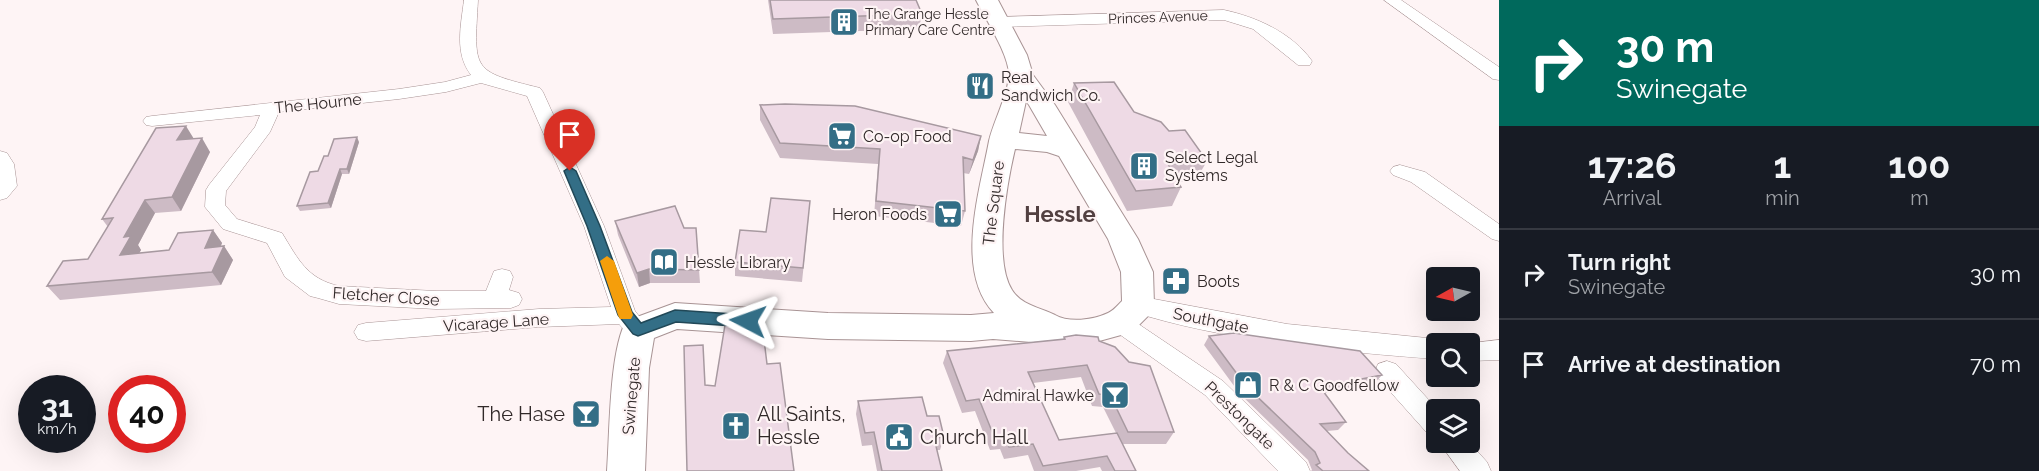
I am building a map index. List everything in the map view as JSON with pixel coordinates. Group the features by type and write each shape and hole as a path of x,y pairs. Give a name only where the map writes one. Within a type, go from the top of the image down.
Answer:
{"street":[{"path":"471,0 469,59 482,77"},
{"path":"987,0 1015,55 1021,75 1042,105 1123,239 1137,273 1129,314"},
{"path":"1390,0 1499,75"},
{"name":"Princes Avenue","path":"998,21 1224,15 1246,19 1266,29 1304,61"},
{"name":"The Square","path":"996,311 987,258 1002,140 1021,75"},
{"name":"Swinegate","path":"482,77 534,92 594,226 632,323 632,368 626,471"},
{"name":"The Hourne","path":"152,121 329,103 446,87 482,77"},
{"name":"Fletcher Close","path":"272,108 264,129 216,190 215,207 230,224 275,238 293,271 318,290 339,295 436,300 503,299 502,277"},
{"name":"The Square","path":"1002,140 1048,144 1069,150"},
{"path":"0,157 4,164 7,186 0,194"},
{"path":"1400,171 1418,177 1499,234"},
{"name":"Southgate","path":"632,323 675,316 828,326 971,328 996,311 1064,332 1081,333 1129,314 1204,321 1362,345 1426,348"},
{"name":"Prestongate","path":"1129,314 1214,388 1296,471"},
{"name":"Vicarage Lane","path":"366,332 539,318 632,323"},
{"path":"1480,351 1499,350"},
{"path":"1387,371 1426,414"},
{"path":"1461,453 1477,471"}],"building":[{"path":"770,0 916,0 922,14 773,19"},
{"path":"1114,82 1134,112 1161,122 1169,131 1185,130 1207,161 1168,164 1181,187 1136,191 1074,83"},
{"path":"760,105 855,106 981,136 973,160 963,157 965,211 876,201 880,149 780,143"},
{"path":"186,126 177,140 202,138 172,197 145,200 124,237 131,236 120,255 169,250 178,233 213,230 205,248 224,246 212,272 47,286 63,261 88,259 113,218 102,219 156,128"},
{"path":"357,137 347,169 340,169 328,203 297,206 310,172 318,171 324,156 328,156 334,139"},
{"path":"771,198 810,201 803,268 735,262 740,230 766,232"},
{"name":"Hessle Library","path":"675,206 684,228 696,228 699,270 649,269 637,273 615,221"},
{"name":"All Saints, Hessle","path":"762,323 767,364 780,363 794,471 687,471 684,346 703,345 705,385 715,386 725,325"},
{"path":"1234,333 1360,351 1382,375 1320,387 1346,422 1320,424 1369,471 1323,471 1316,465 1320,463 1315,452 1246,386 1209,336"},
{"path":"1076,335 1098,337 1099,341 1115,347 1129,362 1150,366 1174,432 1128,432 1110,395 1099,394 1087,365 1028,372 1059,440 1117,433 1136,471 1115,471 1107,456 1043,466 1033,444 1009,447 1005,437 995,439 979,399 966,401 947,351 1065,339 1064,337"},
{"name":"Church Hall","path":"922,397 927,416 939,416 944,437 934,438 942,471 882,471 874,432 865,433 858,401"}],"slow traffic":[{"path":"607,261 625,315"}],"place":[{"name":"The Grange Hessle Primary Care Centre","path":"844,22"},
{"name":"Real Sandwich Co.","path":"980,86"},
{"name":"Co-op Food","path":"842,136"},
{"name":"Select Legal Systems","path":"1144,166"},
{"name":"Heron Foods","path":"948,214"},
{"name":"Hessle Library","path":"664,262"},
{"name":"Boots","path":"1176,281"},
{"name":"R & C Goodfellow","path":"1248,385"},
{"name":"Admiral Hawke","path":"1115,395"},
{"name":"The Hase","path":"586,414"},
{"name":"All Saints, Hessle","path":"736,426"},
{"name":"Church Hall","path":"899,437"}],"district":[{"name":"Hessle","path":"1060,214"}],"route":[{"path":"570,171 594,226 625,315 638,330 675,316 748,321"}]}
